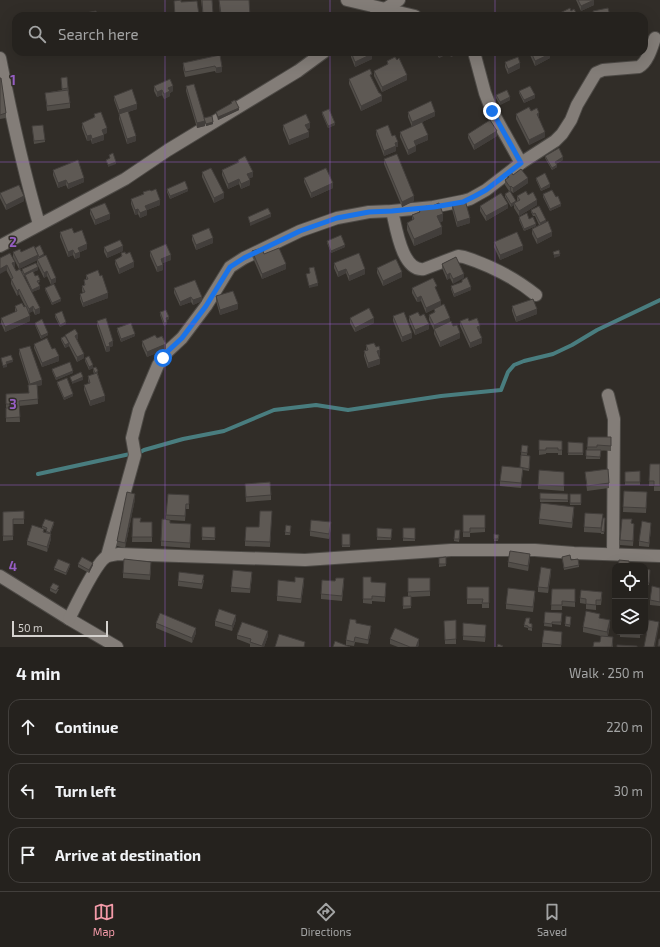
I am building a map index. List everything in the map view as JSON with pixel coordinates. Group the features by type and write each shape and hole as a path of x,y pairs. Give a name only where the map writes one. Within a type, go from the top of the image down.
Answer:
{"street":[{"path":"346,0 397,12"},
{"path":"380,12 398,0"},
{"path":"648,55 653,38"},
{"path":"0,246 125,179 168,150 298,71 319,56"},
{"path":"475,56 484,93 492,111 521,163"},
{"path":"107,556 136,455 132,438 139,410 158,364 168,351 182,338 206,306 230,267 244,258 300,231 329,220 369,212 434,207 463,202 470,199 486,190 521,163 555,141 562,134 596,73 603,70 639,67 648,56"},
{"path":"0,58 24,170 40,224"},
{"path":"392,211 401,247 406,259 414,268 420,270 458,256 464,257 508,277 536,294"},
{"path":"608,395 614,419 613,554"},
{"path":"69,619 102,560 107,556 118,554 299,560 451,550 535,550 660,556"},
{"path":"0,576 117,647"}],"building":[{"path":"202,0 212,0 213,12 203,12"},
{"path":"219,0 249,0 250,12 221,12"},
{"path":"578,0 594,0 581,6"},
{"path":"174,1 197,1 199,12 175,12"},
{"path":"570,8 571,11 574,9 576,12 562,12"},
{"path":"608,8 609,12 593,12"},
{"path":"220,56 222,67 216,68 215,66 185,72 183,63"},
{"path":"353,56 368,56 355,62"},
{"path":"533,56 546,56 535,61"},
{"path":"395,57 397,60 399,58 407,75 382,87 374,71 388,64 387,61"},
{"path":"518,57 520,63 508,69 505,62"},
{"path":"370,69 372,74 370,75 382,96 361,106 349,79"},
{"path":"67,77 68,88 62,89 61,78"},
{"path":"0,78 6,113 0,115"},
{"path":"170,79 173,86 168,88 170,91 164,94 162,90 157,92 154,86"},
{"path":"194,84 205,121 197,123 186,86"},
{"path":"530,86 535,95 524,100 519,91"},
{"path":"132,89 137,104 119,110 114,96"},
{"path":"68,90 70,103 47,106 45,93"},
{"path":"507,90 510,97 500,102 496,95"},
{"path":"235,100 239,108 218,117 216,112"},
{"path":"431,101 435,112 412,122 408,112"},
{"path":"529,107 531,111 537,108 539,113 537,114 545,132 529,140 516,114"},
{"path":"329,109 335,123 328,126 322,112"},
{"path":"128,111 136,136 127,139 119,114"},
{"path":"101,112 107,128 102,130 104,135 92,139 91,135 87,136 82,123 95,117 94,114"},
{"path":"306,114 310,123 305,125 309,132 289,140 283,125"},
{"path":"212,116 213,122 206,124 204,118"},
{"path":"490,120 497,131 474,145 468,134"},
{"path":"422,122 428,135 414,141 416,146 408,150 400,132"},
{"path":"43,125 45,140 34,141 32,126"},
{"path":"388,125 392,136 395,135 398,142 395,143 396,146 384,151 376,130"},
{"path":"559,148 563,157 555,162 557,165 552,168 545,156"},
{"path":"113,153 116,162 108,165 106,160 110,158 109,155"},
{"path":"397,154 414,196 402,202 384,159"},
{"path":"245,156 253,172 247,174 250,180 241,184 239,179 228,184 222,170 239,162 238,160"},
{"path":"78,160 84,178 68,184 66,180 58,183 53,170"},
{"path":"211,168 224,193 214,198 202,172"},
{"path":"326,168 333,183 311,193 304,178"},
{"path":"521,169 528,178 513,188 511,186 510,187 505,180 509,177 507,175 511,172 513,175"},
{"path":"545,173 550,184 541,189 536,178"},
{"path":"185,181 188,189 170,196 167,189"},
{"path":"19,185 24,196 6,205 0,193"},
{"path":"156,189 160,200 145,206 147,210 140,213 138,209 135,210 131,199 144,194 143,192"},
{"path":"552,190 556,197 558,196 561,204 550,209 543,194"},
{"path":"510,191 516,201 511,204 505,194"},
{"path":"526,191 528,195 533,192 537,200 519,211 514,203 520,200 517,196"},
{"path":"501,193 508,204 486,216 480,206"},
{"path":"465,200 470,218 457,222 452,204"},
{"path":"105,203 110,214 95,220 90,209"},
{"path":"439,203 443,214 437,216 442,227 414,239 407,223 414,219 412,215 420,212 419,210 427,206 428,208"},
{"path":"539,206 546,220 540,223 535,213 533,214 531,210"},
{"path":"268,208 271,214 250,223 248,217"},
{"path":"527,213 529,219 533,217 536,224 524,229 519,217"},
{"path":"548,221 552,232 537,239 532,229"},
{"path":"72,228 74,233 82,230 87,244 78,248 80,252 75,254 73,250 68,252 60,232"},
{"path":"209,228 213,238 196,245 192,235"},
{"path":"517,232 523,246 500,255 494,242"},
{"path":"341,235 345,245 331,251 327,241"},
{"path":"120,240 123,246 107,253 104,247"},
{"path":"166,244 171,255 161,259 163,265 157,267 150,251"},
{"path":"40,245 44,254 39,257 35,248"},
{"path":"34,246 38,255 19,264 13,252 20,249 21,252"},
{"path":"262,248 264,254 279,248 286,264 262,274 252,251"},
{"path":"559,250 560,254 554,255 553,252"},
{"path":"125,252 126,254 130,252 134,262 119,269 115,260 122,256 121,253"},
{"path":"10,253 15,262 12,263 16,271 20,269 40,308 35,310 33,306 29,309 19,289 17,291 11,279 13,278 7,265 0,269 0,258"},
{"path":"359,253 365,269 349,276 346,269 338,272 334,263"},
{"path":"46,255 56,278 51,280 47,271 44,273 37,259"},
{"path":"456,257 464,274 453,279 450,273 447,275 442,264"},
{"path":"396,259 402,272 383,281 377,268"},
{"path":"36,263 38,267 24,274 22,269"},
{"path":"314,267 318,283 309,286 306,274 310,273 309,268"},
{"path":"98,270 100,276 102,275 108,293 83,303 80,294 85,292 82,286 85,285 84,280 88,279 86,275"},
{"path":"33,271 35,276 38,275 40,280 37,281 40,286 32,290 25,275"},
{"path":"467,277 471,287 454,294 451,286 462,282 462,280"},
{"path":"433,278 441,301 426,308 421,296 417,298 412,288"},
{"path":"195,280 202,297 193,300 191,297 180,302 174,288"},
{"path":"54,284 61,299 52,303 45,288"},
{"path":"233,291 238,304 220,310 216,296"},
{"path":"533,299 537,309 516,317 512,306"},
{"path":"22,303 24,307 26,306 30,316 5,327 1,318 17,311 15,306"},
{"path":"444,304 450,318 434,325 429,315 435,312 434,309"},
{"path":"369,308 374,318 355,328 350,318"},
{"path":"166,310 169,317 166,318 167,322 164,323 160,312"},
{"path":"62,311 66,322 60,325 55,314"},
{"path":"404,312 412,333 402,337 393,316"},
{"path":"418,312 420,316 424,314 429,324 415,330 409,316"},
{"path":"106,318 113,341 109,343 110,346 106,347 97,321"},
{"path":"468,318 469,321 477,318 480,326 477,327 482,338 470,343 460,321"},
{"path":"42,319 48,333 41,336 35,323"},
{"path":"451,321 453,326 457,325 460,333 440,342 434,329"},
{"path":"131,323 135,334 121,339 117,328"},
{"path":"75,329 78,334 75,336 84,354 77,357 65,335"},
{"path":"155,335 157,338 162,336 166,344 147,352 142,341"},
{"path":"65,336 69,343 65,345 61,338"},
{"path":"47,338 52,349 55,348 59,356 42,363 34,344"},
{"path":"374,343 376,347 379,346 380,350 377,351 380,359 368,363 364,351 368,350 366,345"},
{"path":"30,346 42,380 30,384 19,349"},
{"path":"11,355 13,360 6,362 7,364 3,366 1,358"},
{"path":"89,356 93,365 89,367 85,358"},
{"path":"70,362 73,371 56,378 52,369"},
{"path":"96,367 98,371 95,373 93,368"},
{"path":"81,372 83,377 72,382 70,377"},
{"path":"97,373 105,396 90,401 84,385 90,383 88,376"},
{"path":"67,378 73,394 64,398 57,382"},
{"path":"37,384 38,399 19,401 20,417 6,418 6,408 10,408 10,404 6,404 6,394 29,393 28,385"},
{"path":"588,437 611,437 611,446 597,445 597,447 587,447"},
{"path":"539,440 562,441 562,450 558,450 558,448 546,448 546,450 539,450"},
{"path":"568,442 583,443 583,453 568,453"},
{"path":"522,445 528,446 527,453 521,452"},
{"path":"586,450 601,450 600,457 586,456"},
{"path":"521,455 530,456 529,469 520,467"},
{"path":"650,464 660,464 660,486 654,486 654,481 649,481"},
{"path":"502,466 523,468 521,483 500,481"},
{"path":"608,469 609,483 587,486 585,472"},
{"path":"539,470 564,472 564,486 538,485"},
{"path":"640,471 640,482 625,482 625,472"},
{"path":"270,482 271,495 246,497 245,484"},
{"path":"624,491 647,492 646,508 623,507"},
{"path":"127,492 135,494 125,543 117,541"},
{"path":"540,493 568,494 568,500 540,499"},
{"path":"168,494 189,495 189,504 186,504 185,516 166,515"},
{"path":"570,494 581,494 581,503 570,503"},
{"path":"541,503 574,507 572,523 539,519"},
{"path":"24,511 24,519 13,519 13,536 3,536 3,512"},
{"path":"260,511 272,511 270,542 245,541 246,527 259,527"},
{"path":"585,513 603,514 601,528 584,527"},
{"path":"463,515 485,515 485,528 470,528 470,532 463,532"},
{"path":"133,518 141,518 140,522 152,522 152,537 132,537"},
{"path":"603,518 605,518 604,532 601,531"},
{"path":"45,519 54,522 50,533 46,531 47,528 42,526"},
{"path":"162,519 170,520 170,523 191,524 190,543 161,541"},
{"path":"622,519 632,519 631,523 634,524 633,541 620,540"},
{"path":"311,520 331,522 329,534 310,531"},
{"path":"642,521 651,523 649,543 639,541"},
{"path":"32,525 44,529 43,532 51,534 47,547 27,541"},
{"path":"286,525 291,526 290,533 285,532"},
{"path":"202,527 215,527 215,538 202,537"},
{"path":"377,528 392,529 391,538 377,537"},
{"path":"403,528 415,528 415,539 403,538"},
{"path":"455,530 460,530 459,539 454,539"},
{"path":"342,534 350,534 350,545 342,545"},
{"path":"494,534 499,535 498,539 494,539"},
{"path":"510,551 530,554 528,566 508,562"},
{"path":"570,555 571,560 578,559 579,565 564,568 562,557"},
{"path":"82,557 93,563 89,570 78,564"},
{"path":"446,557 446,564 439,564 439,558"},
{"path":"58,559 70,564 66,573 54,568"},
{"path":"124,559 151,562 150,575 123,573"},
{"path":"619,560 629,561 629,563 618,563"},
{"path":"541,567 551,569 548,588 538,587"},
{"path":"233,570 252,572 250,589 231,587"},
{"path":"648,570 650,570 648,583"},
{"path":"179,572 204,575 202,584 178,581"},
{"path":"295,577 304,578 301,599 277,596 278,580 295,582"},
{"path":"363,577 371,577 371,582 386,583 385,597 372,596 372,599 363,599"},
{"path":"336,578 344,578 342,596 321,594 322,580 335,581"},
{"path":"408,578 430,578 430,591 408,592"},
{"path":"53,583 59,586 56,591 50,588"},
{"path":"652,586 660,588 660,602 650,600"},
{"path":"467,587 489,587 489,603 482,603 483,599 467,599"},
{"path":"508,588 535,591 533,607 506,604"},
{"path":"552,589 575,589 575,602 562,601 562,605 551,605"},
{"path":"581,590 602,592 601,600 596,600 596,605 586,604 586,599 580,598"},
{"path":"411,596 411,606 403,606 403,597"},
{"path":"219,609 236,615 232,626 215,621"},
{"path":"586,611 600,614 599,618 610,620 607,632 583,627"},
{"path":"545,612 562,613 561,622 552,622 552,624 544,623"},
{"path":"160,613 196,628 192,638 156,623"},
{"path":"566,616 571,617 570,625 565,624"},
{"path":"526,618 530,618 529,623 532,624 532,628 524,625"},
{"path":"350,619 356,620 356,623 371,626 368,640 355,637 354,642 346,640"},
{"path":"456,620 456,639 445,640 444,621"},
{"path":"649,620 659,622 654,647 644,647 646,635 648,635"},
{"path":"242,622 268,631 262,646 250,642 251,639 237,635"},
{"path":"463,623 486,625 485,637 463,636"},
{"path":"395,628 419,639 416,647 410,647 390,639"},
{"path":"544,630 562,632 561,645 542,643"},
{"path":"279,634 305,642 304,647 275,647"},
{"path":"601,636 613,637 612,647 593,647 594,642 600,642"},
{"path":"659,639 660,646 658,646"},
{"path":"335,641 350,647 333,647"},
{"path":"498,644 503,646 497,647"},
{"path":"617,645 637,646 637,647 617,647"}],"waterway":[{"path":"38,474 130,454 135,455 144,450 183,439 224,431 274,410 316,405 348,410 441,396 501,390 508,372 514,365 553,354 597,330 660,300"}],"route":[{"path":"163,358 182,338 206,306 230,267 244,258 300,231 337,218 369,212 434,207 463,202 486,190 521,163 492,111"}]}
